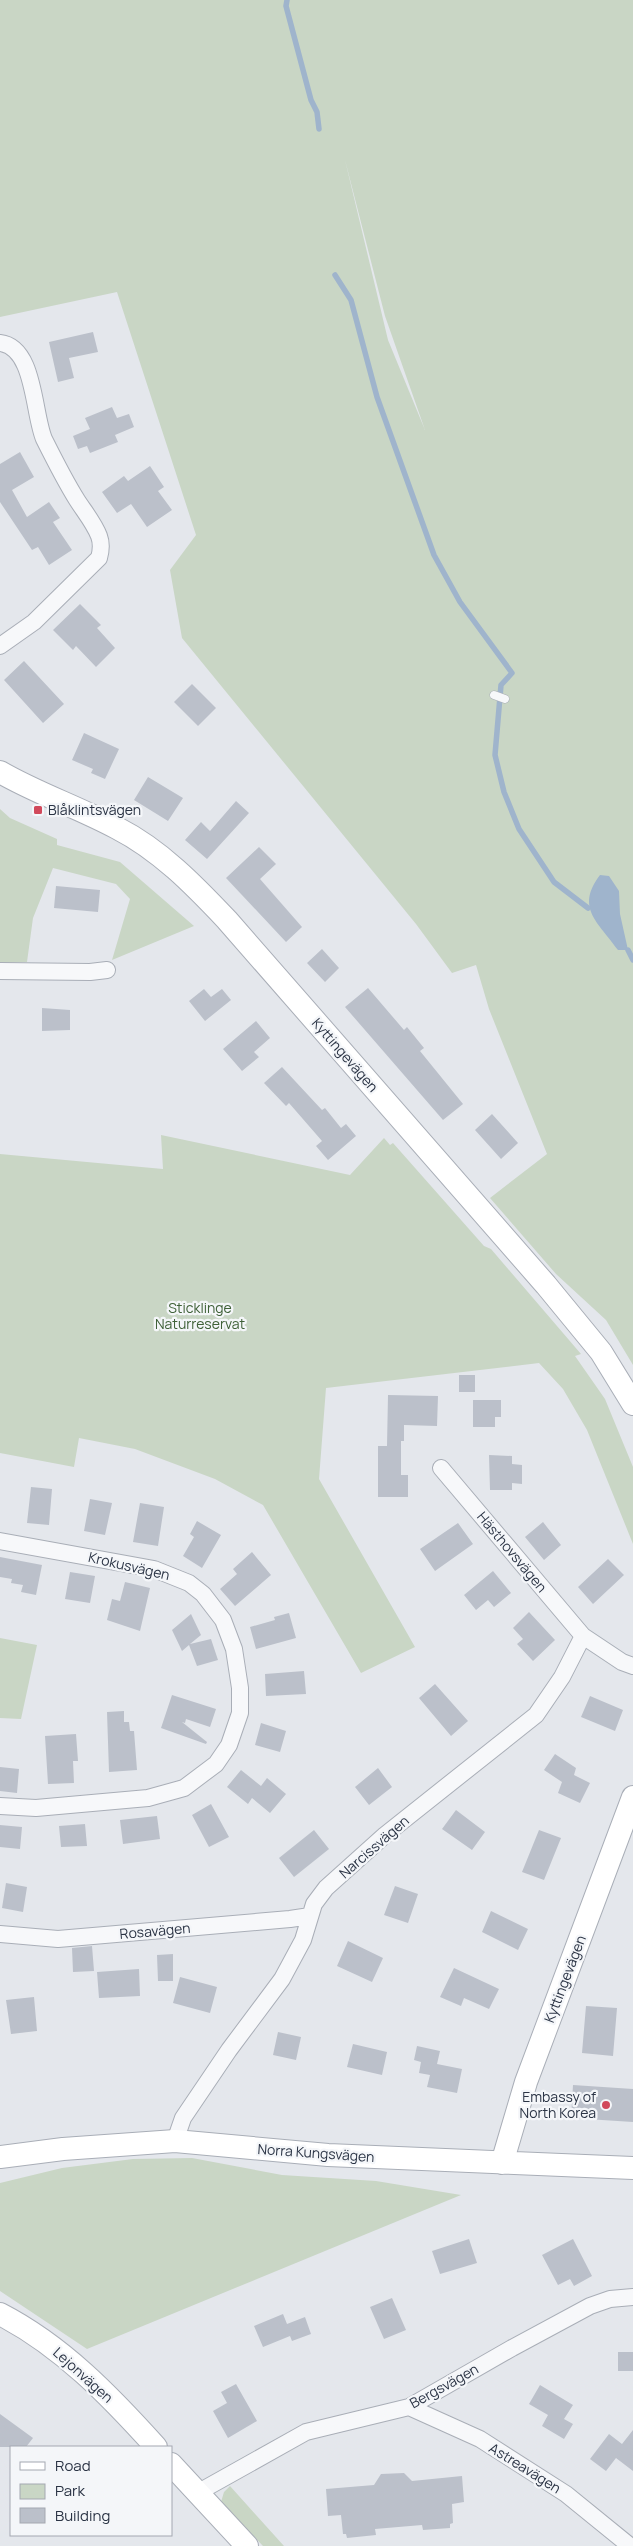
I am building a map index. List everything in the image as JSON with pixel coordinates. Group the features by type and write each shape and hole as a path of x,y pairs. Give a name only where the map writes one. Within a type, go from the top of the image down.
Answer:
{"street":[{"path":"0,343 8,344 20,354 43,437 72,492 100,536 102,549 99,558 34,622 0,646"},
{"name":"Kyttingevägen","path":"0,772 30,790 118,828 175,867 199,890 228,920 552,1293 601,1352 633,1404"},
{"path":"0,971 90,972 107,970"},
{"name":"Hästhovsvägen","path":"441,1468 583,1636"},
{"name":"Krokusvägen","path":"0,1540 154,1569 189,1584 203,1594 223,1620 234,1649 240,1688 240,1713 229,1745 216,1764 184,1788 148,1798 130,1800 36,1808 0,1806"},
{"path":"583,1636 622,1662 633,1666"},
{"name":"Narcissvägen","path":"175,2141 183,2118 228,2050 282,1979 303,1940 314,1904 326,1888 385,1835 536,1715 562,1677 583,1636"},
{"name":"Kyttingevägen","path":"502,2163 526,2082 633,1797"},
{"name":"Rosavägen","path":"0,1934 58,1939 290,1920 310,1916"},
{"name":"Norra Kungsvägen","path":"0,2158 63,2149 175,2141 328,2155 633,2168"},
{"name":"Bergsvägen","path":"197,2493 306,2432 408,2407 590,2306 610,2299 633,2297"},
{"name":"Lejonvägen","path":"0,2314 33,2333 62,2354 122,2409 155,2446"},
{"name":"Astreavägen","path":"408,2407 487,2444 566,2494 630,2546"},
{"path":"172,2465 248,2546"}],"lane":[{"path":"494,695 505,699"}],"green space":[{"path":"0,0 633,0 633,1365 606,1320 556,1274 490,1198 547,1154 489,1009 476,965 452,973 416,924 182,638 170,570 196,535 117,292 0,317","holes":["345,160 385,316 425,430 388,340"]},
{"path":"0,809 10,818 57,839 57,845 120,862 194,926 112,960 130,899 116,884 53,868 33,918 27,962 0,963"},
{"name":"Sticklinge Naturreservat","path":"161,1135 350,1175 384,1138 390,1145 393,1143 484,1246 491,1249 581,1354 575,1356 605,1399 633,1467 633,1544 587,1430 563,1389 539,1363 326,1388 319,1479 415,1647 361,1673 263,1505 215,1479 135,1449 79,1438 74,1467 0,1453 0,1154 163,1169"},
{"path":"0,1638 37,1645 21,1719 0,1718"},
{"path":"192,2158 282,2175 376,2181 461,2195 87,2349 0,2291 0,2183 62,2168 133,2159"},
{"path":"230,2486 284,2546 263,2546 221,2502 224,2492"}],"water":[{"path":"600,875 609,876 619,891 620,914 628,950 618,950 597,923 589,906 589,897"}],"building":[{"path":"93,332 98,352 69,358 74,378 58,382 49,342"},
{"path":"112,407 117,418 129,414 134,427 115,435 118,442 90,453 87,446 78,449 73,436 90,429 85,418"},
{"path":"20,452 34,477 12,490 27,517 49,502 60,518 53,522 72,550 49,565 38,547 32,550 0,502 0,464"},
{"path":"150,466 164,487 158,491 172,510 147,527 131,504 117,513 102,492 124,476 128,481"},
{"path":"80,604 101,625 97,628 115,648 96,667 76,646 73,650 53,630"},
{"path":"24,661 64,704 43,723 4,680"},
{"path":"192,684 216,708 198,726 174,702"},
{"path":"84,733 119,749 105,779 91,773 93,769 72,760"},
{"path":"148,777 183,798 168,821 134,800"},
{"path":"236,801 249,813 207,859 185,840 201,822 210,831"},
{"path":"259,847 276,864 260,879 302,927 286,942 226,878"},
{"path":"56,886 100,890 98,912 54,908"},
{"path":"322,949 339,968 325,982 307,963"},
{"path":"368,988 404,1030 407,1027 424,1048 420,1051 463,1104 443,1120 345,1007"},
{"path":"204,989 211,997 222,989 231,1000 205,1021 189,1001"},
{"path":"42,1008 70,1010 70,1030 42,1031"},
{"path":"256,1021 270,1038 254,1052 259,1057 242,1071 223,1049"},
{"path":"282,1067 322,1110 325,1108 341,1128 346,1124 356,1136 328,1160 316,1146 322,1141 289,1103 286,1106 264,1083"},
{"path":"492,1114 518,1143 501,1159 475,1130"},
{"path":"459,1375 475,1375 475,1392 459,1392"},
{"path":"388,1395 438,1396 437,1426 404,1425 404,1441 401,1441 401,1475 408,1475 408,1497 378,1497 378,1446 387,1446"},
{"path":"473,1400 501,1400 501,1417 495,1417 495,1427 473,1427"},
{"path":"489,1455 512,1456 512,1464 522,1465 522,1484 512,1483 512,1490 490,1490"},
{"path":"31,1487 52,1489 49,1525 27,1523"},
{"path":"90,1499 112,1503 105,1535 84,1531"},
{"path":"140,1503 164,1507 158,1546 133,1542"},
{"path":"197,1521 221,1535 202,1568 183,1556 194,1537 190,1534"},
{"path":"543,1522 561,1545 544,1560 525,1537"},
{"path":"458,1523 473,1544 435,1571 420,1549"},
{"path":"252,1552 271,1575 235,1606 220,1589 237,1574 233,1569"},
{"path":"0,1557 42,1565 36,1595 21,1592 23,1585 11,1583 12,1579 0,1577"},
{"path":"608,1559 624,1575 593,1604 578,1587"},
{"path":"493,1571 511,1593 494,1607 488,1600 476,1610 464,1595"},
{"path":"70,1572 95,1576 90,1603 65,1599"},
{"path":"125,1582 150,1588 140,1631 107,1620 112,1599 120,1601"},
{"path":"529,1612 555,1640 533,1661 517,1644 523,1639 513,1628"},
{"path":"289,1613 296,1638 256,1649 250,1627 275,1620 274,1617"},
{"path":"191,1614 201,1635 190,1644 211,1639 218,1660 197,1666 189,1645 182,1651 172,1630"},
{"path":"304,1671 306,1694 266,1696 265,1674"},
{"path":"435,1684 468,1721 451,1736 419,1698"},
{"path":"172,1695 216,1709 210,1727 186,1719 185,1723 182,1722 207,1742 206,1744 161,1728"},
{"path":"590,1696 623,1710 615,1731 581,1717"},
{"path":"124,1711 124,1722 129,1722 130,1731 134,1731 137,1770 109,1772 107,1712"},
{"path":"261,1723 286,1731 280,1752 255,1745"},
{"path":"76,1734 78,1761 73,1761 74,1783 48,1784 45,1736"},
{"path":"555,1754 576,1768 574,1775 590,1783 580,1803 558,1793 562,1782 544,1770"},
{"path":"0,1767 19,1769 17,1793 0,1791"},
{"path":"378,1768 392,1787 369,1805 355,1787"},
{"path":"241,1770 261,1786 267,1778 286,1794 270,1813 252,1798 248,1804 227,1787"},
{"path":"211,1804 229,1837 209,1847 192,1815"},
{"path":"456,1810 485,1832 472,1850 442,1829"},
{"path":"157,1816 160,1839 123,1844 120,1820"},
{"path":"85,1824 87,1846 61,1847 59,1826"},
{"path":"0,1825 22,1827 20,1849 0,1847"},
{"path":"314,1830 329,1849 294,1877 279,1858"},
{"path":"539,1830 561,1838 544,1880 522,1872"},
{"path":"6,1883 27,1887 23,1912 2,1908"},
{"path":"395,1886 418,1894 408,1923 384,1915"},
{"path":"491,1911 528,1929 518,1950 482,1932"},
{"path":"348,1941 383,1958 372,1982 337,1966"},
{"path":"92,1946 94,1971 73,1972 72,1948"},
{"path":"173,1954 173,1981 158,1981 157,1955"},
{"path":"454,1968 499,1989 489,2009 464,1998 461,2006 440,1997"},
{"path":"139,1969 140,1996 99,1998 97,1972"},
{"path":"180,1977 217,1987 210,2013 173,2003"},
{"path":"34,1997 37,2031 11,2034 6,2000"},
{"path":"586,2006 617,2008 613,2056 582,2053"},
{"path":"278,2032 301,2037 296,2060 273,2055"},
{"path":"353,2044 387,2052 382,2075 347,2067"},
{"path":"417,2046 440,2051 437,2064 462,2069 457,2093 427,2087 430,2075 419,2073 421,2062 414,2060"},
{"path":"573,2085 633,2089 633,2122 571,2118"},
{"path":"469,2239 477,2263 440,2274 432,2251"},
{"path":"573,2239 592,2276 574,2286 570,2279 558,2285 542,2255"},
{"path":"392,2298 406,2330 384,2339 370,2307"},
{"path":"283,2314 287,2324 305,2317 311,2334 292,2341 290,2336 263,2347 254,2326"},
{"path":"618,2352 633,2352 633,2371 618,2371"},
{"path":"236,2384 257,2421 228,2438 213,2411 227,2403 221,2392"},
{"path":"540,2385 573,2405 564,2419 573,2424 564,2439 542,2426 548,2415 529,2404"},
{"path":"0,2414 33,2438 27,2446 0,2447"},
{"path":"633,2430 633,2471 616,2458 606,2471 590,2459 609,2434 622,2444"},
{"path":"404,2473 412,2481 462,2476 464,2502 452,2504 453,2523 450,2524 450,2528 423,2530 422,2525 375,2529 376,2535 347,2538 346,2534 343,2534 341,2515 328,2516 326,2489 374,2485 381,2474"}],"waterway":[{"path":"287,0 286,6 311,100 317,112 319,129"},
{"path":"335,275 351,300 377,397 434,555 460,602 512,673 501,685 495,755 504,792 519,829 554,882 588,908"},
{"path":"628,950 633,960"}],"place":[{"name":"Blåklintsvägen","path":"38,810"},
{"name":"Embassy of North Korea","path":"606,2105"}]}
